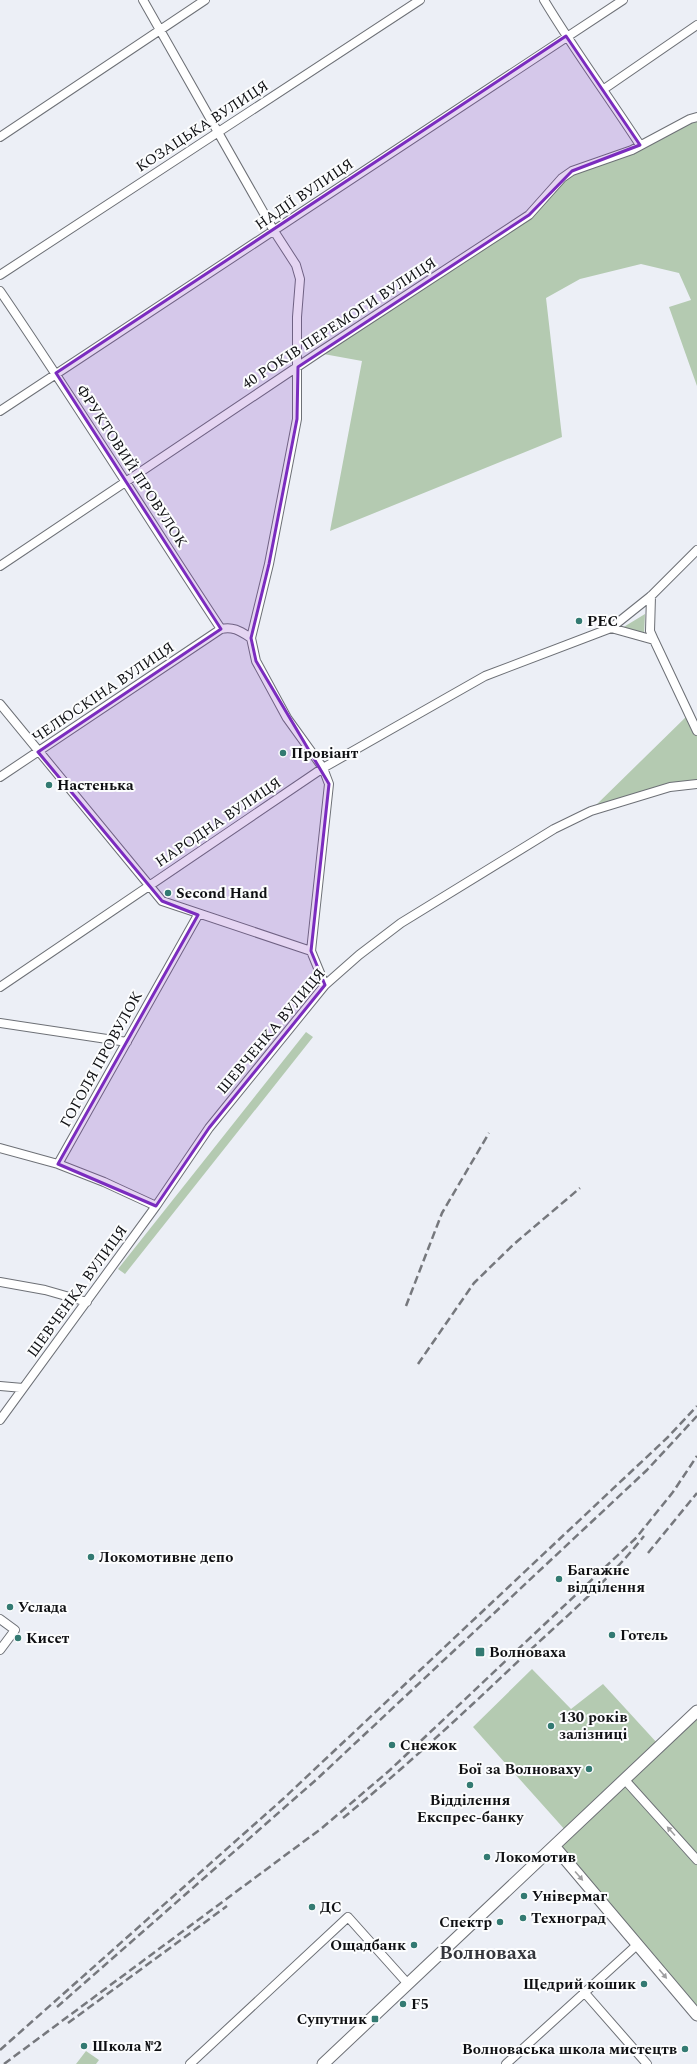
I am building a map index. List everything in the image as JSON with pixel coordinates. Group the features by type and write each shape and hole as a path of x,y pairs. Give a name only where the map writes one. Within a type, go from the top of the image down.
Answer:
{"main road":[{"path":"323,2064 626,1780 697,1711"},
{"path":"554,1846 697,2015"}],"street":[{"path":"143,0 274,231 296,265 300,279 297,317 297,419 269,564 250,638 256,661 287,718 322,768 329,784 311,951 325,985"},
{"path":"0,137 205,0"},
{"name":"КОЗАЦЬКА ВУЛИЦЯ","path":"0,275 420,0"},
{"path":"544,0 566,36 604,89 640,145"},
{"name":"НАДІЇ ВУЛИЦЯ","path":"0,411 274,231 566,36 623,0"},
{"path":"604,89 697,25"},
{"name":"40 РОКІВ ПЕРЕМОГИ ВУЛИЦЯ","path":"0,566 529,215 562,178 572,171 632,150 690,119 697,117"},
{"name":"ФРУКТОВИЙ ПРОВУЛОК","path":"0,291 56,373 124,483 221,629"},
{"name":"НАРОДНА ВУЛИЦЯ","path":"0,988 322,768 485,676 611,628 651,596 697,550"},
{"path":"651,596 650,631 697,731"},
{"path":"221,629 230,627 240,630 250,638"},
{"path":"611,628 654,640"},
{"name":"ЧЕЛЮСКІНА ВУЛИЦЯ","path":"0,777 221,629"},
{"path":"0,704 162,902 311,951"},
{"name":"ШЕВЧЕНКА ВУЛИЦЯ","path":"0,1420 156,1206 209,1128 325,985 359,955 401,923 554,829 591,811 670,787 697,784"},
{"name":"ГОГОЛЯ ПРОВУЛОК","path":"58,1164 198,915"},
{"path":"0,1023 127,1042"},
{"path":"0,1148 58,1164 104,1182 156,1206"},
{"path":"0,1282 45,1290 87,1302"},
{"path":"0,1386 23,1388"},
{"path":"0,1619 15,1630 0,1650"},
{"path":"626,1780 697,1860"},
{"path":"190,2064 348,1917 408,1984"},
{"path":"506,2064 638,1944"},
{"path":"584,1992 647,2064"}],"highlighted area":[{"path":"566,36 640,145 572,171 529,215 298,367 297,419 269,564 251,638 256,661 329,784 311,951 325,985 209,1128 156,1206 58,1164 198,915 162,901 38,752 221,629 56,373"}],"green space":[{"path":"697,117 697,386 669,307 691,300 679,273 641,264 580,279 546,298 562,437 330,531 362,361 318,353 529,215 562,178 632,150"},
{"path":"645,614 644,635 622,628"},
{"path":"690,713 697,731 697,784 593,808"},
{"path":"306,1032 313,1037 125,1274 118,1269"},
{"path":"532,1669 571,1709 603,1684 658,1744 566,1831 473,1727"},
{"path":"697,1715 697,2015 556,1849"},
{"path":"86,2051 99,2060 96,2064 76,2064"}],"railway":[{"path":"406,1306 442,1213 489,1133"},
{"path":"418,1364 474,1283 514,1244 580,1188"},
{"path":"0,2050 283,1799 668,1437 697,1406"},
{"path":"57,2007 317,1779 647,1470 697,1416"},
{"path":"4,2064 322,1828 390,1770 636,1538 673,1492 697,1456"},
{"path":"648,1553 697,1493"},
{"path":"343,1818 391,1778 483,1695 603,1582 644,1536"},
{"path":"68,2023 227,1906"}],"place":[{"name":"РЕС","path":"579,621"},
{"name":"Провіант","path":"283,753"},
{"name":"Настенька","path":"49,785"},
{"name":"Second Hand","path":"168,893"},
{"name":"Локомотивне депо","path":"91,1557"},
{"name":"Багажне відділення","path":"559,1579"},
{"name":"Услада","path":"10,1607"},
{"name":"Готель","path":"612,1635"},
{"name":"Кисет","path":"18,1638"},
{"name":"Волноваха","path":"480,1652"},
{"name":"130 років залізниці","path":"551,1726"},
{"name":"Снежок","path":"392,1745"},
{"name":"Бої за Волноваху","path":"589,1769"},
{"name":"Відділення Експрес-банку","path":"470,1785"},
{"name":"Локомотив","path":"487,1857"},
{"name":"Універмаг","path":"524,1896"},
{"name":"ДС","path":"312,1907"},
{"name":"Техноград","path":"523,1918"},
{"name":"Спектр","path":"500,1922"},
{"name":"Ощадбанк","path":"414,1945"},
{"name":"Щедрий кошик","path":"644,1984"},
{"name":"F5","path":"403,2004"},
{"name":"Супутник","path":"375,2019"},
{"name":"Школа №2","path":"84,2046"},
{"name":"Волноваська школа мистецтв","path":"685,2049"}],"district":[{"name":"Волноваха","path":"488,1952"}]}
